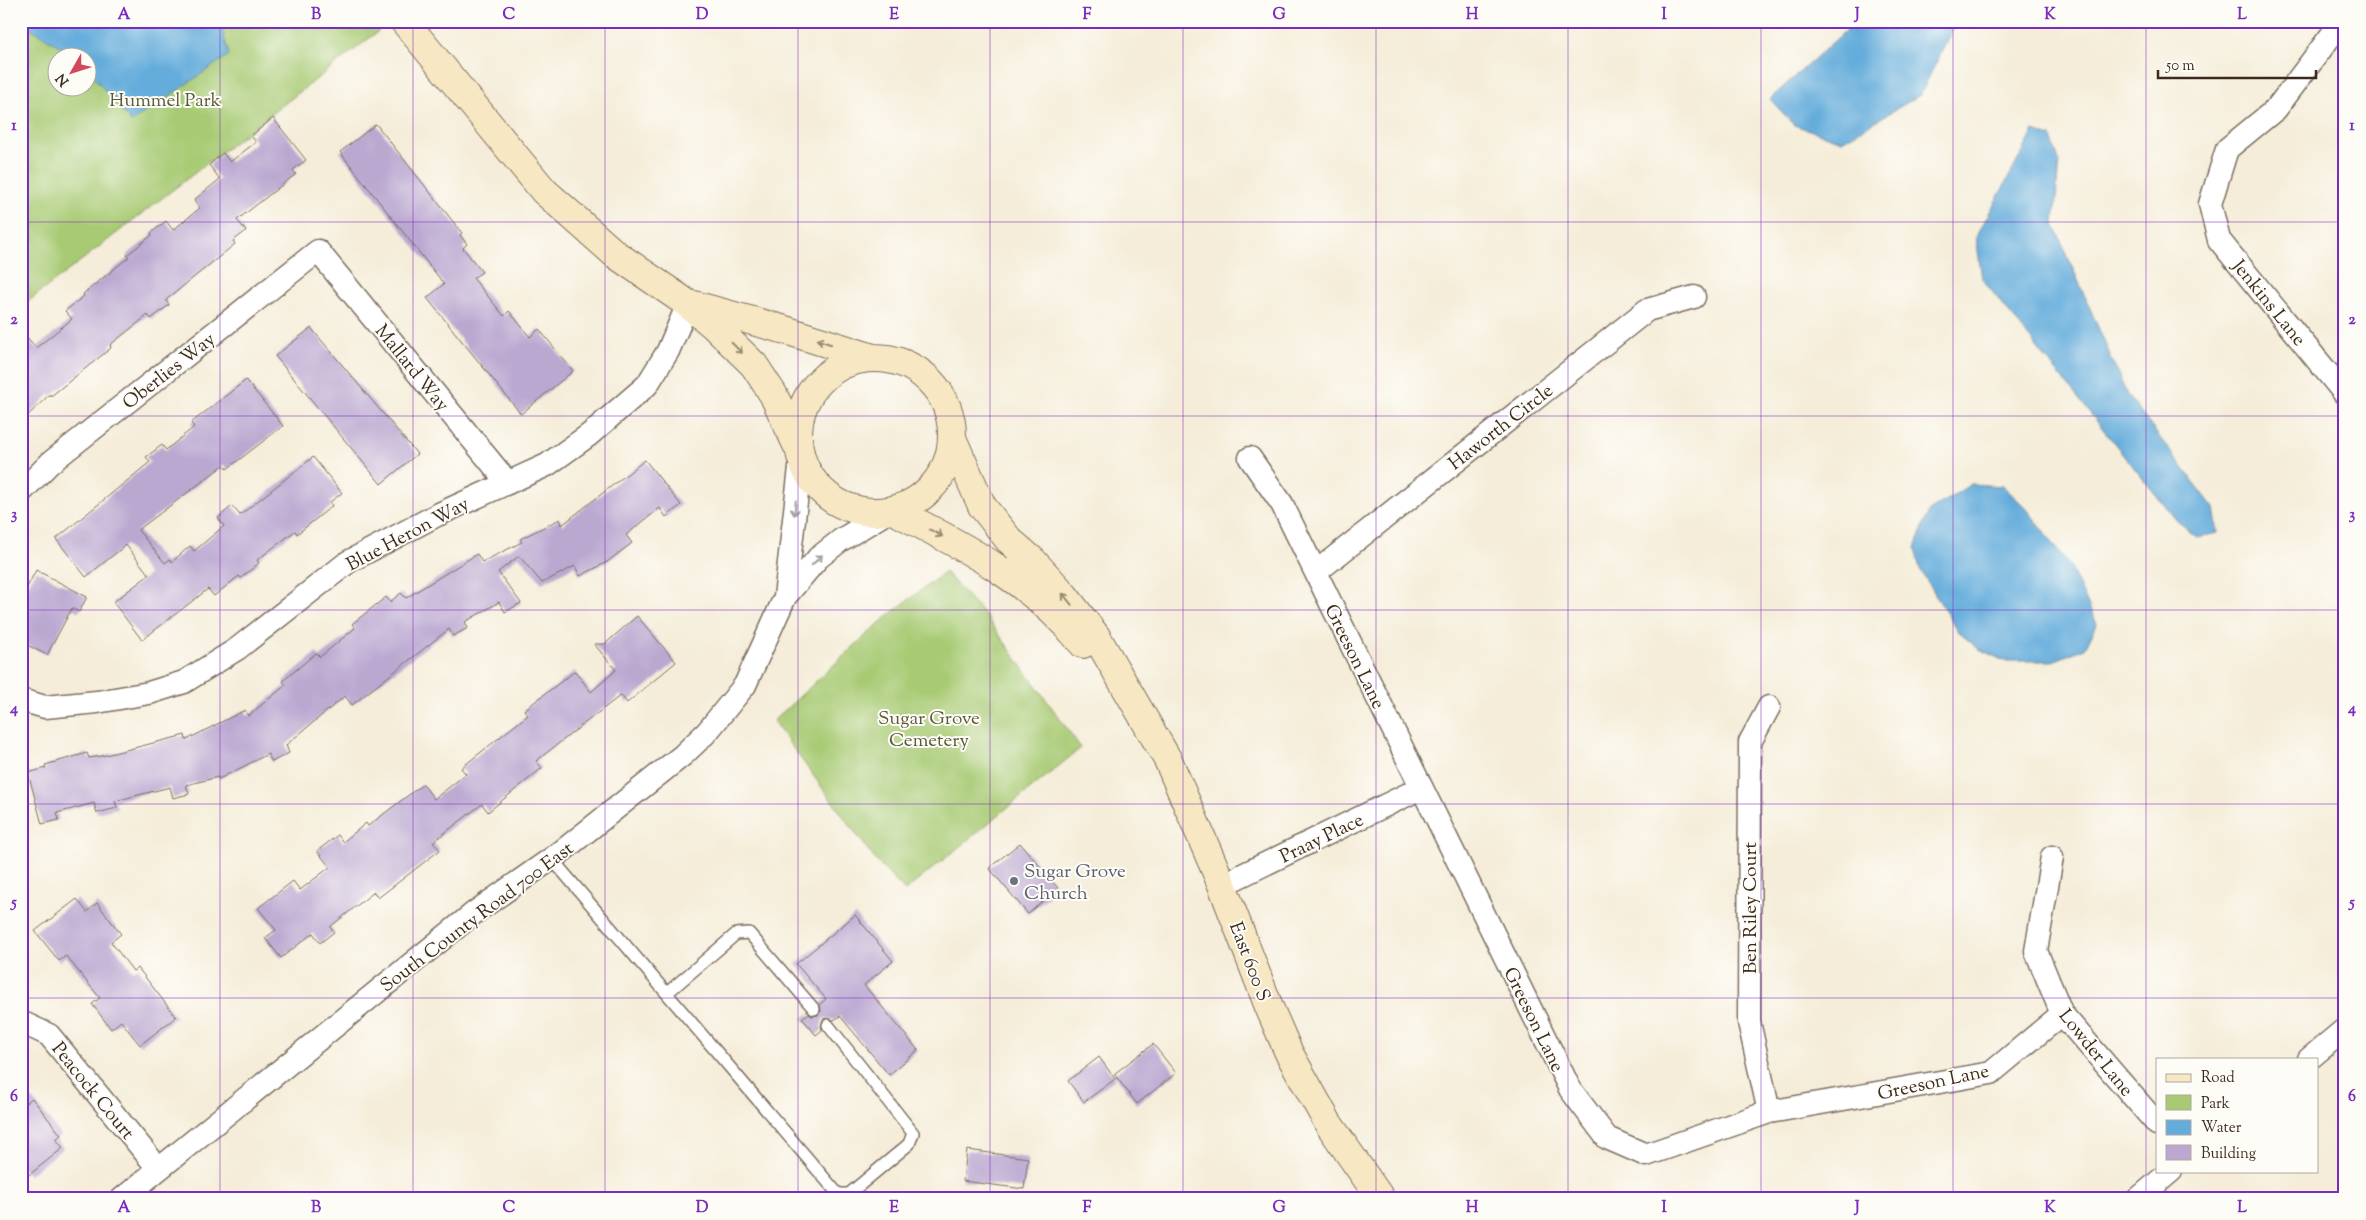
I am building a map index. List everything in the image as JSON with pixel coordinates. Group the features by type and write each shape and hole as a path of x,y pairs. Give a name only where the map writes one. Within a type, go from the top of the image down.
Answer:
{"street":[{"path":"404,21 544,191 615,254 688,304 719,331 754,366 773,394 800,453 814,482 833,500 860,511 891,510 917,500 938,480 950,453 952,438 948,409 933,384 910,366 884,357 858,359 839,365 823,376 814,386 801,408 797,434 800,453"},
{"name":"Jenkins Lane","path":"2342,21 2276,110 2226,149 2210,204 2219,240 2345,394"},
{"name":"Mallard Way","path":"318,251 508,483"},
{"name":"Oberlies Way","path":"21,492 50,463 318,251"},
{"name":"Haworth Circle","path":"1316,572 1647,310 1694,297"},
{"path":"688,304 782,328 870,357"},
{"name":"Blue Heron Way","path":"21,700 45,707 97,702 149,693 184,682 237,649 348,562 437,515 547,465 589,435 648,385 668,350 688,304"},
{"path":"952,438 982,506 1009,540 1033,561 1064,595 1096,636 1140,713"},
{"name":"South County Road 700 East","path":"785,597 800,453"},
{"name":"Greeson Lane","path":"1250,458 1282,504 1570,1090 1607,1138 1646,1155 1769,1112 1991,1074 2062,1014"},
{"path":"891,510 973,551 1016,581 1046,606 1081,641 1140,713"},
{"name":"South County Road 700 East","path":"122,1199 474,913 552,858 683,756 707,732 744,685 785,597 818,558 841,540 891,510"},
{"name":"Ben Riley Court","path":"1769,708 1750,742 1749,1022 1769,1112"},
{"name":"East 600 S","path":"1140,713 1168,760 1222,885 1269,1007 1289,1053 1328,1123 1381,1199"},
{"name":"Praay Place","path":"1222,885 1421,788"},
{"name":"Lowder Lane","path":"2052,857 2036,951 2062,1014 2156,1123"},
{"name":"Peacock Court","path":"21,1022 49,1035 158,1168"},
{"path":"2310,1058 2345,1028"},
{"path":"2138,1199 2170,1172"}],"lane":[{"path":"552,858 838,1194 843,1196 849,1194 909,1144 913,1133 828,1025"},
{"path":"667,993 736,934 744,932 749,933 814,1009"}],"green space":[{"name":"Hummel Park","path":"21,21 372,21 380,30 21,307"},
{"name":"Sugar Grove Cemetery","path":"945,572 985,615 1081,748 905,891 877,862 773,721 886,617"}],"water":[{"path":"21,21 220,21 229,55 131,122 98,82 98,48 62,48 25,25 21,29"},
{"path":"1856,21 1957,21 1920,95 1842,141 1794,125 1770,99"},
{"path":"2034,131 2051,137 2059,161 2054,224 2127,395 2214,508 2218,533 2198,537 2177,521 1982,279 1976,237"},
{"path":"1971,484 2003,486 2027,509 2070,566 2097,624 2085,648 2053,661 2004,661 1979,649 1958,632 1920,569 1915,548 1929,511"}],"building":[{"path":"273,118 306,160 293,170 296,174 237,220 246,231 233,241 235,244 166,300 169,305 151,319 148,315 110,345 111,348 51,396 50,394 21,422 21,330 36,348 72,319 65,311 129,257 127,255 152,235 151,233 166,221 173,230 200,208 194,200 220,179 209,165 223,153 230,162 256,142 251,136"},
{"path":"376,124 462,233 460,235 467,244 463,248 482,272 473,278 504,316 509,311 530,337 539,329 573,371 521,414 427,298 444,284 340,152"},
{"path":"311,328 417,454 381,484 275,356"},
{"path":"246,380 283,426 227,469 224,465 138,530 165,563 170,559 172,562 190,546 194,551 224,526 218,518 232,506 240,515 313,457 342,493 330,502 332,506 297,534 295,531 257,560 259,563 241,578 239,576 214,596 208,589 142,640 113,602 149,575 126,545 86,577 56,539 150,462 146,457 162,445 166,450 194,427 191,423"},
{"path":"645,460 681,505 666,517 660,508 626,535 632,543 607,562 580,576 575,566 542,583 519,556 498,572 521,603 505,612 499,602 465,622 468,628 453,636 449,629 352,705 345,696 286,745 289,753 272,762 268,754 219,779 218,777 186,785 189,794 173,798 170,787 115,801 117,808 97,813 94,803 57,813 59,820 42,824 28,773 46,768 45,765 87,753 89,758 185,735 186,740 245,710 248,716 286,685 283,681 316,653 320,657 355,628 352,624 386,597 390,602 401,593 406,598 477,554 482,562 522,542 520,539 560,519 562,525"},
{"path":"36,570 87,597 79,612 72,608 47,655 21,642 21,599"},
{"path":"637,616 676,662 627,703 621,695 536,761 542,768 488,812 482,804 433,842 440,850 378,898 374,892 330,927 334,932 320,943 313,933 281,958 265,938 276,930 258,908 293,881 300,890 330,867 317,851 338,835 343,842 366,823 368,826 423,784 434,799 466,774 461,768 528,715 524,710 575,671 591,692 616,670 594,644 605,644"},
{"path":"1020,843 1058,888 1028,914 989,868"},
{"path":"77,899 87,912 97,903 121,934 111,942 133,971 138,968 176,1017 140,1045 121,1021 111,1029 92,1004 100,998 66,956 59,961 35,931"},
{"path":"855,915 893,961 864,985 918,1050 889,1075 840,1016 834,1020 823,1019 822,1030 816,1035 802,1018 808,1014 812,1016 818,1015 821,1011 820,1004 826,999 796,964"},
{"path":"1153,1044 1176,1073 1137,1104 1114,1074"},
{"path":"1099,1057 1115,1079 1084,1102 1068,1081"},
{"path":"32,1098 61,1135 56,1139 63,1148 29,1175 21,1166 21,1107"},
{"path":"967,1150 1028,1158 1024,1189 963,1181"}],"place":[{"name":"Sugar Grove Church","path":"1014,881"}]}
